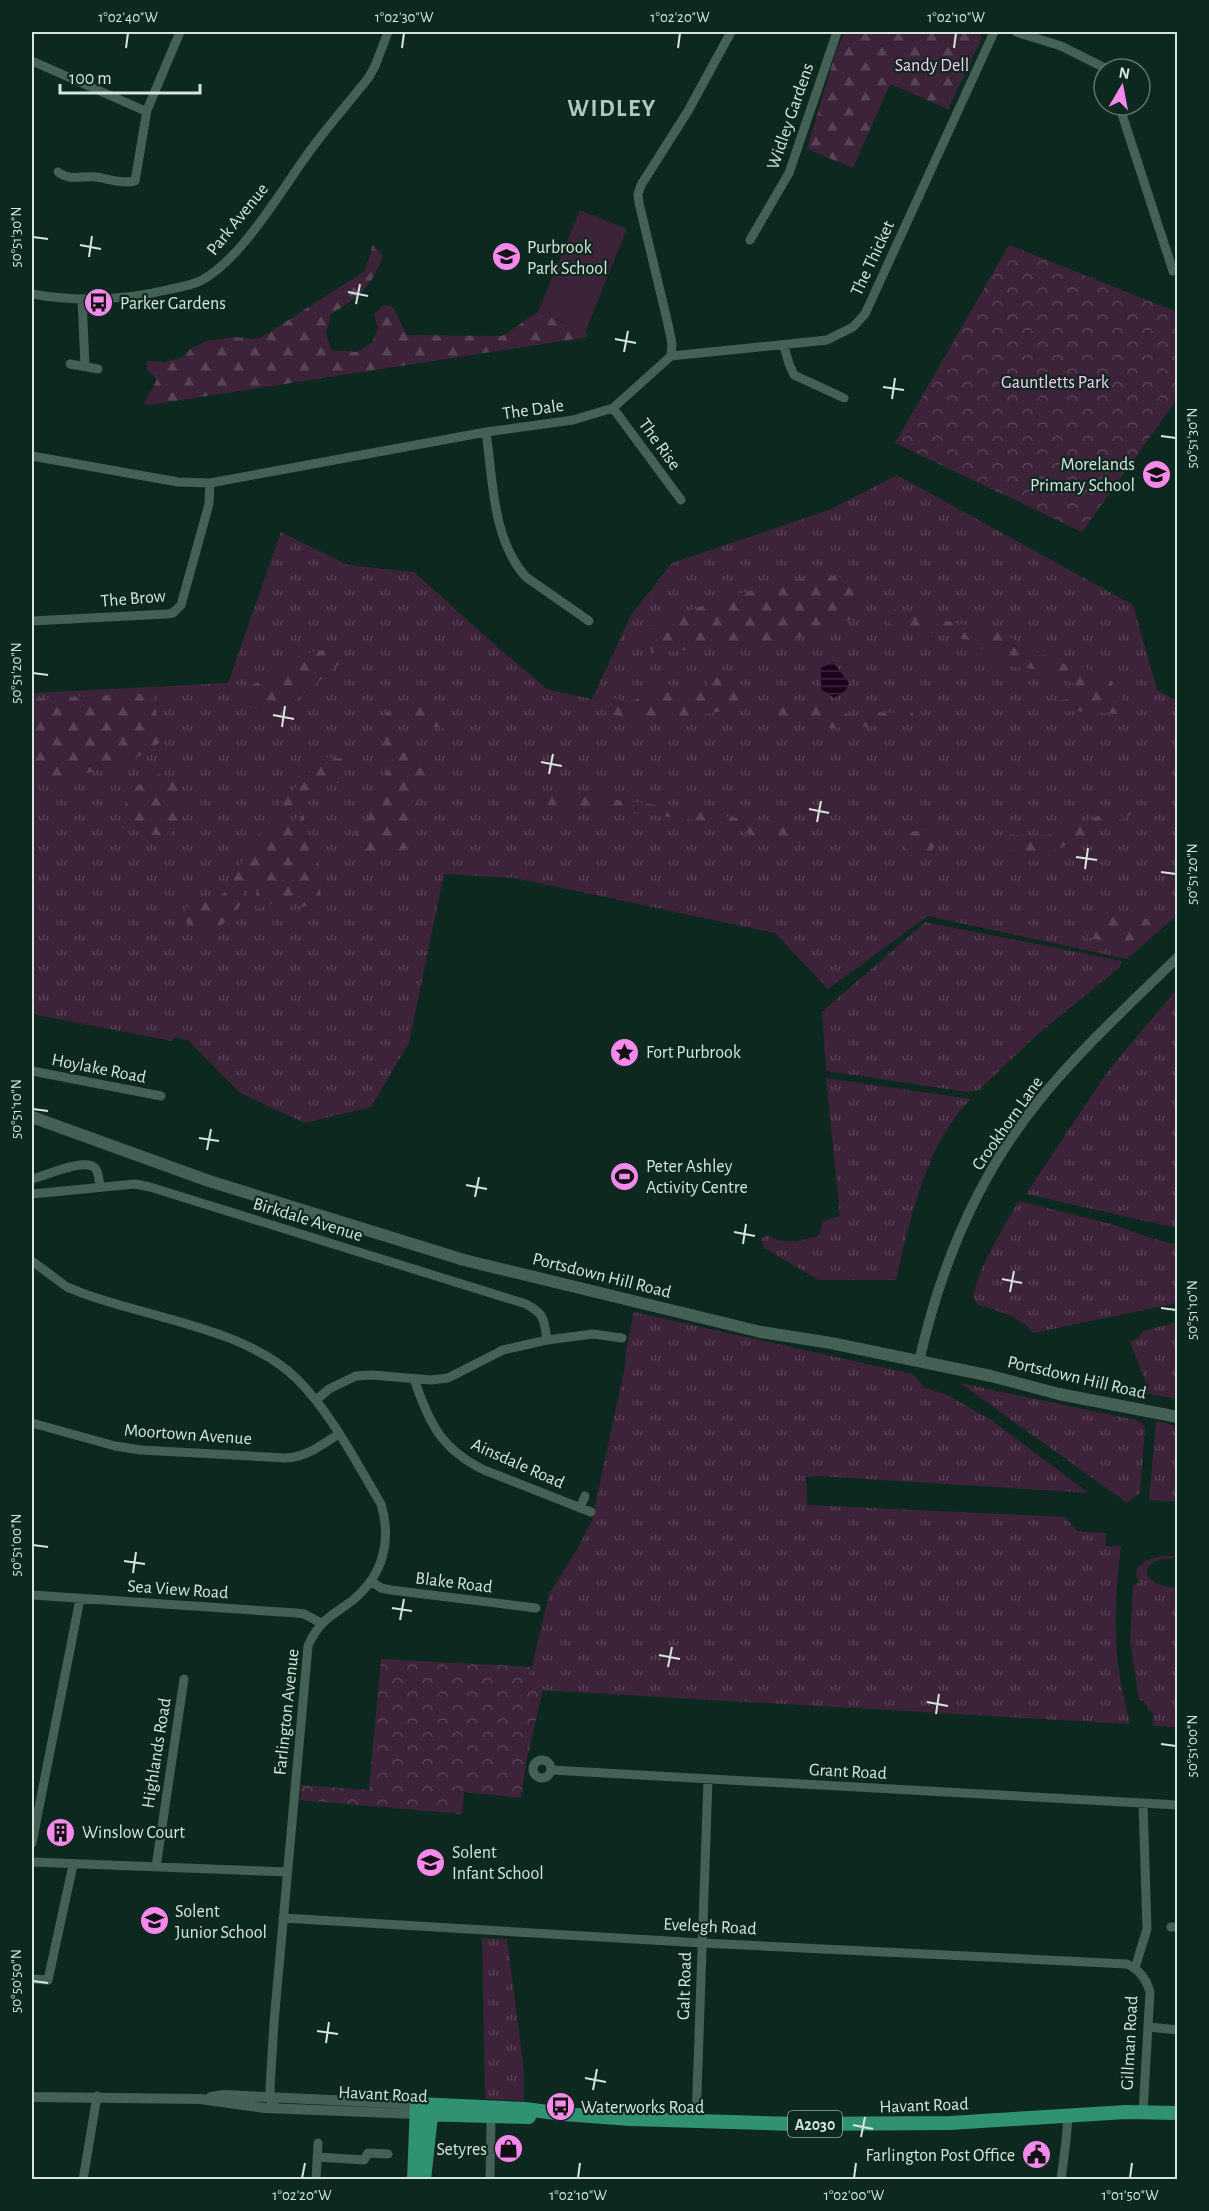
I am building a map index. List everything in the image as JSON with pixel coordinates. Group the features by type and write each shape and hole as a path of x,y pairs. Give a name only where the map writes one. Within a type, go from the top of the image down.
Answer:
{"main road":[{"name":"Portsdown Hill Road","path":"32,1117 209,1181 464,1260 761,1332 831,1343 992,1376 1059,1394 1178,1418"},
{"name":"Havant Road","path":"417,2109 525,2109 563,2114 696,2121 854,2125 997,2121 1143,2112 1178,2113"},
{"path":"414,2180 417,2109"},
{"name":"Havant Road","path":"432,2109 491,2117 527,2118 563,2114"},
{"path":"424,2180 432,2109"}],"street":[{"path":"58,172 64,176 85,179 91,176 128,183 135,181 147,110 180,32"},
{"name":"Park Avenue","path":"32,294 82,299 143,296 188,286 200,281 227,262 246,240 312,148 369,78 388,32"},
{"path":"671,357 670,334 638,194 641,185 688,111 731,32"},
{"name":"Widley Gardens","path":"750,240 789,173 837,32"},
{"name":"The Thicket","path":"671,357 784,346 833,338 853,327 865,314 994,32"},
{"path":"1016,32 1061,46 1092,62"},
{"path":"32,61 147,110"},
{"path":"1123,117 1173,271"},
{"path":"82,299 85,366"},
{"path":"784,346 794,375 844,398"},
{"name":"The Dale","path":"32,456 177,482 210,483 486,432 573,420 613,408 671,357"},
{"path":"70,364 98,369"},
{"name":"The Rise","path":"613,408 681,501"},
{"path":"486,432 500,528 508,552 526,577 589,621"},
{"name":"The Brow","path":"32,621 166,614 178,610 209,504 210,483"},
{"name":"Crookhorn Lane","path":"919,1362 946,1264 962,1225 983,1185 1040,1099 1178,957"},
{"name":"Hoylake Road","path":"32,1071 161,1096"},
{"path":"32,1179 76,1166 89,1165 97,1171 100,1186"},
{"name":"Birkdale Avenue","path":"32,1194 100,1186 135,1184 150,1187 526,1304 538,1310 544,1318 547,1340"},
{"name":"Farlington Avenue","path":"32,1261 67,1287 223,1336 255,1350 286,1370 316,1400 381,1504 386,1542 378,1568 371,1581 352,1600 321,1623 308,1646 286,1872 270,2097"},
{"path":"316,1400 329,1389 356,1376 381,1375 431,1380 448,1378 502,1350 547,1340 593,1334 622,1338"},
{"name":"Ainsdale Road","path":"414,1379 436,1430 451,1450 467,1462 484,1470 591,1512"},
{"name":"Moortown Avenue","path":"32,1423 115,1446 141,1450 286,1458 307,1454 339,1434"},
{"name":"Ainsdale Road","path":"580,1508 585,1496"},
{"name":"Blake Road","path":"371,1581 381,1588 391,1590 536,1608"},
{"name":"Sea View Road","path":"32,1595 296,1613 304,1614 321,1623"},
{"path":"32,1843 81,1599"},
{"name":"Highlands Road","path":"156,1867 184,1679"},
{"name":"Grant Road","path":"551,1770 1178,1805"},
{"name":"Galt Road","path":"696,2121 708,1780"},
{"path":"1135,1968 1147,1929 1143,1803"},
{"path":"32,1862 286,1872"},
{"path":"32,1979 48,1980 73,1865"},
{"name":"Evelegh Road","path":"283,1918 702,1943 1127,1964 1135,1968"},
{"name":"Gillman Road","path":"1135,1968 1147,1982 1150,1992 1143,2112"},
{"path":"1149,2027 1178,2031"},
{"name":"Havant Road","path":"201,2099 224,2095 270,2097 417,2109"},
{"name":"Havant Road","path":"32,2097 201,2099 238,2105 276,2107 417,2109"},
{"path":"83,2180 97,2097"},
{"path":"270,2097 276,2107"},
{"path":"1061,2180 1068,2116"},
{"path":"490,2180 491,2117"},
{"path":"316,2180 318,2143"},
{"path":"317,2157 364,2160 368,2153 388,2154"}],"green space":[{"name":"Sandy Dell","path":"845,32 979,32 982,38 948,109 890,84 853,168 807,149 836,51"},
{"path":"580,210 627,229 585,332 538,312"},
{"path":"373,244 383,256 363,291 331,314 326,333 331,350 356,352 372,343 378,328 374,314 384,305 393,307 407,335 502,336 538,312 585,332 588,337 144,404 157,379 147,370 147,361 165,362 184,357 190,349 207,341 234,337 253,339 262,337 365,271"},
{"name":"Gauntletts Park","path":"1009,245 1177,312 1177,399 1082,532 895,443"},
{"path":"897,475 1133,605 1157,690 1177,701 1177,915 1127,959 928,916 828,989 775,933 515,878 444,874 409,1043 371,1107 305,1123 240,1093 189,1041 176,1037 171,1041 32,1014 32,693 228,683 281,532 348,565 414,572 547,689 592,699 631,615 672,563 829,510"},
{"path":"825,573 867,587 855,618 792,640 651,653 650,627 721,598"},
{"path":"894,610 1000,632 1059,663 1084,667 1113,682 1112,689 1124,701 1140,707 1118,714 1060,710 1055,704 1058,701 1075,698 1079,693 1073,683 1033,669 1008,666 969,640 895,626 888,622 888,613"},
{"path":"338,647 348,657 277,715 263,716 246,698 253,684 265,680 307,653"},
{"path":"722,676 725,685 743,686 750,696 747,707 657,722 618,716 604,711 615,698 627,702 661,692 678,694 708,689 706,680"},
{"path":"152,693 162,741 130,762 75,776 32,782 32,699"},
{"path":"394,699 432,711 452,726 448,729 405,721 391,726 396,744 406,745 410,757 406,768 427,767 430,779 413,817 415,844 383,856 362,857 355,843 356,830 369,817 377,790 388,770 381,728"},
{"path":"774,704 821,705 857,717 871,712 913,713 913,720 878,726 829,728 768,717 767,710"},
{"path":"323,757 343,759 345,776 340,784 321,777 289,810 281,809 280,804"},
{"path":"162,773 181,787 179,823 168,838 122,828 125,806 130,793 142,783"},
{"path":"536,792 636,802 743,819 795,822 809,826 809,836 803,843 772,844 727,824 539,804 533,800"},
{"path":"1135,800 1139,810 1033,861 1002,845 1009,834 1030,838 1058,833"},
{"path":"304,815 305,832 317,842 321,902 302,907 300,893 257,909 256,882 245,887 239,907 221,926 191,932 183,915 189,904 221,896 231,885 242,861 263,828 271,831"},
{"path":"929,829 937,843 929,855 909,853 898,834"},
{"path":"1097,916 1167,920 1128,947 1087,937"},
{"path":"925,922 1122,961 1119,968 1037,1035 979,1090 968,1092 826,1071 822,1012"},
{"path":"1177,989 1177,1228 1026,1194 1108,1071"},
{"path":"826,1078 971,1099 956,1116 931,1159 914,1208 896,1280 819,1280 764,1248 761,1239 767,1235 786,1241 806,1239 819,1235 823,1221 840,1216"},
{"path":"1019,1201 1115,1225 1177,1245 1177,1303 1033,1333 1015,1318 977,1304 973,1297 981,1271"},
{"path":"634,1312 912,1374 925,1388 948,1395 991,1420 1089,1493 806,1477 807,1505 1065,1517 1077,1531 1106,1533 1106,1546 1121,1546 1116,1634 1120,1679 1130,1724 521,1689 532,1667 549,1594 578,1548 592,1520 625,1366 626,1349"},
{"path":"1177,1322 1177,1399 1145,1393 1145,1380 1130,1342 1138,1338 1143,1331"},
{"path":"960,1383 1140,1421 1145,1428 1140,1493 1127,1503"},
{"path":"1156,1421 1177,1426 1177,1502 1149,1500"},
{"path":"1161,1556 1173,1556 1172,1559 1153,1562 1146,1572 1151,1580 1163,1586 1177,1587 1177,1727 1153,1726 1153,1713 1148,1709 1145,1701 1139,1700 1130,1641 1133,1586 1139,1582 1136,1576 1137,1568 1147,1560"},
{"path":"381,1659 532,1667 521,1689 543,1689 526,1763 521,1798 464,1792 462,1814 300,1800 301,1785 369,1790"},
{"path":"482,1938 507,1939 524,2071 524,2101 485,2099"}],"shaded area":[{"path":"833,662 849,683 846,690 834,698 821,689 821,668"}],"place":[{"name":"Purbrook Park School","path":"506,257"},
{"name":"Parker Gardens","path":"99,303"},
{"name":"Morelands Primary School","path":"1156,474"},
{"name":"Fort Purbrook","path":"625,1052"},
{"name":"Peter Ashley Activity Centre","path":"625,1176"},
{"name":"Winslow Court","path":"61,1832"},
{"name":"Solent Infant School","path":"431,1862"},
{"name":"Solent Junior School","path":"154,1921"},
{"name":"Waterworks Road","path":"560,2107"},
{"name":"Setyres","path":"508,2149"},
{"name":"Farlington Post Office","path":"1036,2155"}],"district":[{"name":"WIDLEY","path":"612,108"}]}
